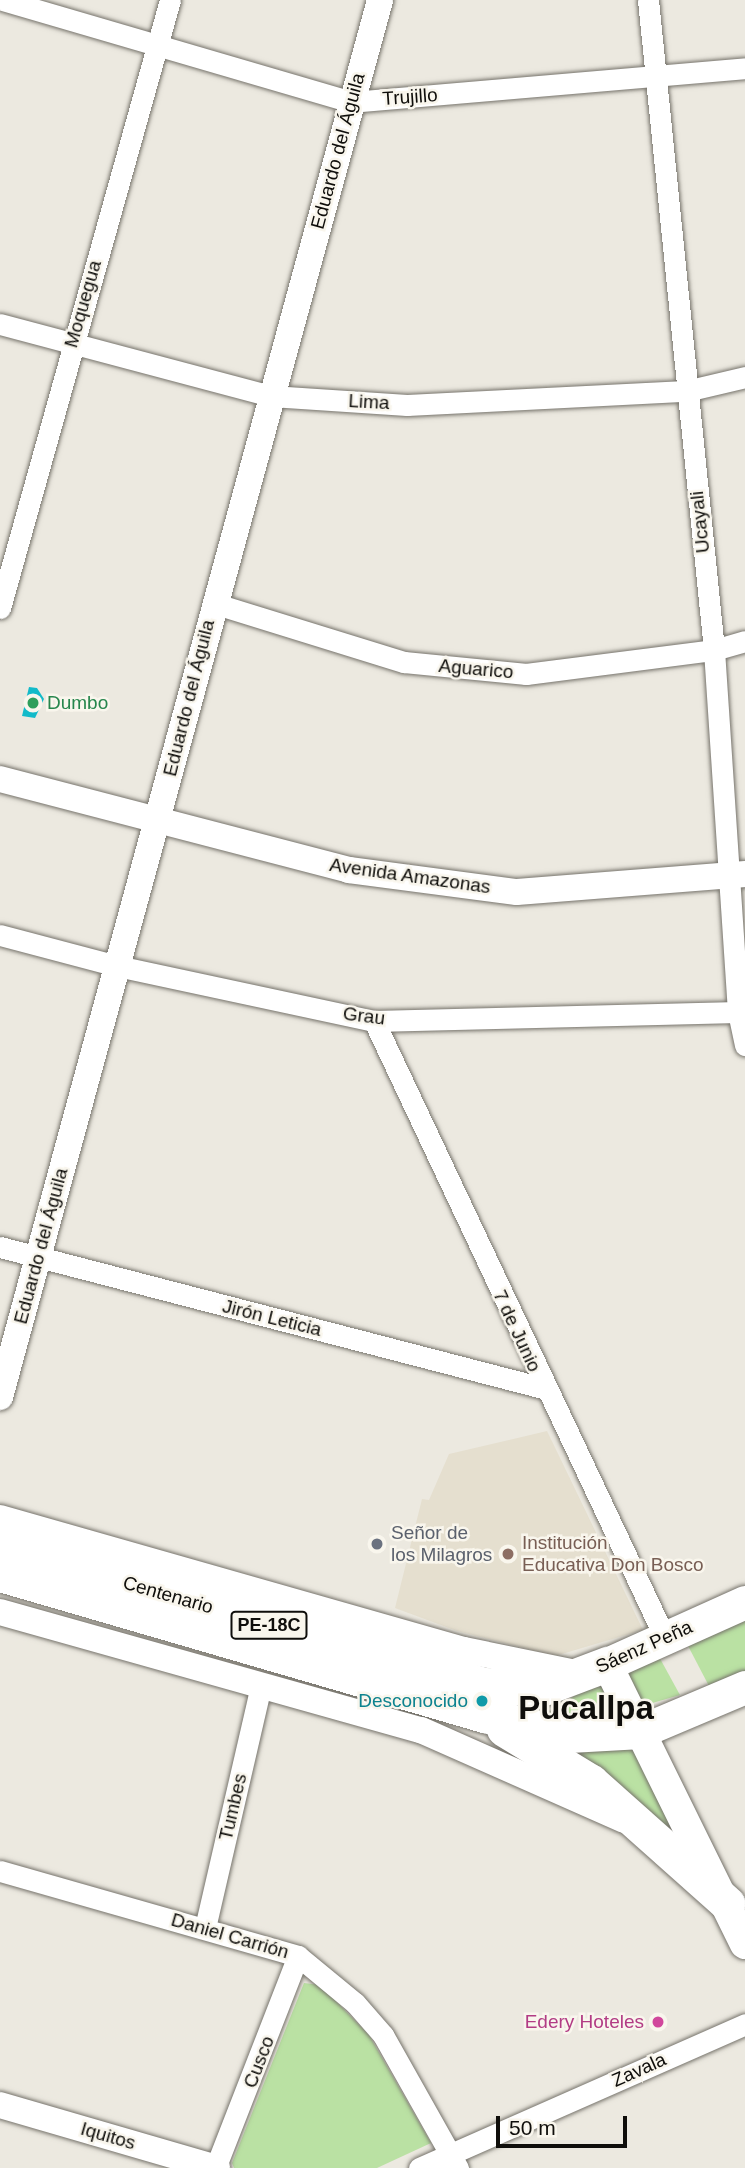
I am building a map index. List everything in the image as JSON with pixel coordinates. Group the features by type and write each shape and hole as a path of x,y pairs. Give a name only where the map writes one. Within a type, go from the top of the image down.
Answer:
{"highway":[{"name":"Centenario","path":"0,1546 484,1685 541,1689"},
{"name":"Centenario","path":"0,1574 484,1715"},
{"name":"Sáenz Peña","path":"541,1689 594,1669"},
{"name":"PE-18C","path":"484,1715 569,1735 641,1731"},
{"path":"484,1715 591,1782 728,1904"}],"main road":[{"name":"Sáenz Peña","path":"594,1669 745,1602"},
{"path":"594,1669 641,1731 728,1904 745,1944"},
{"path":"641,1731 745,1687"}],"street":[{"name":"Trujillo","path":"4,0 351,102 656,79 745,68"},
{"name":"Moquegua","path":"0,608 170,0"},
{"name":"Eduardo del Águila","path":"0,1397 157,822 213,603 380,0"},
{"name":"Ucayali","path":"648,0 737,876 738,1012 745,1045"},
{"name":"Lima","path":"0,324 271,397 407,405 686,391 745,377"},
{"name":"Aguarico","path":"213,603 404,662 526,674 714,649 745,641"},
{"name":"Avenida Amazonas","path":"0,779 349,870 517,892 737,876"},
{"name":"Grau","path":"0,935 117,966 374,1021 738,1012"},
{"name":"7 de Junio","path":"374,1021 543,1388 665,1638"},
{"name":"Jirón Leticia","path":"0,1247 543,1388"},
{"path":"0,1518 464,1650 594,1669"},
{"path":"0,1612 421,1730 644,1829"},
{"name":"Tumbes","path":"205,1928 261,1685"},
{"name":"Daniel Carrión","path":"0,1871 298,1956 355,2003 383,2035 455,2160"},
{"name":"Cusco","path":"217,2167 298,1956"},
{"name":"Zavala","path":"419,2168 455,2160 745,2024"},
{"name":"Iquitos","path":"0,2105 217,2167"}],"shaded area":[{"name":"Institución Educativa Don Bosco","path":"547,1431 643,1630 555,1656 457,1631 395,1608 422,1499 429,1500 449,1454"}],"green space":[{"path":"745,1615 745,1672 710,1688 686,1642"},
{"path":"657,1653 680,1695 642,1706 622,1669"},
{"path":"602,1678 627,1723 539,1719"},
{"path":"632,1739 676,1833 556,1747"},
{"path":"304,1983 320,1985 369,2035 431,2143 377,2168 234,2168 232,2163"}],"water":[{"name":"Dumbo","path":"29,687 37,688 44,699 35,718 22,716"}],"place":[{"name":"Dumbo","path":"33,703"},
{"name":"Señor de los Milagros","path":"377,1544"},
{"name":"Institución Educativa Don Bosco","path":"508,1554"},
{"name":"Desconocido","path":"482,1701"},
{"name":"Edery Hoteles","path":"658,2022"}],"district":[{"name":"Pucallpa","path":"586,1708"}]}
